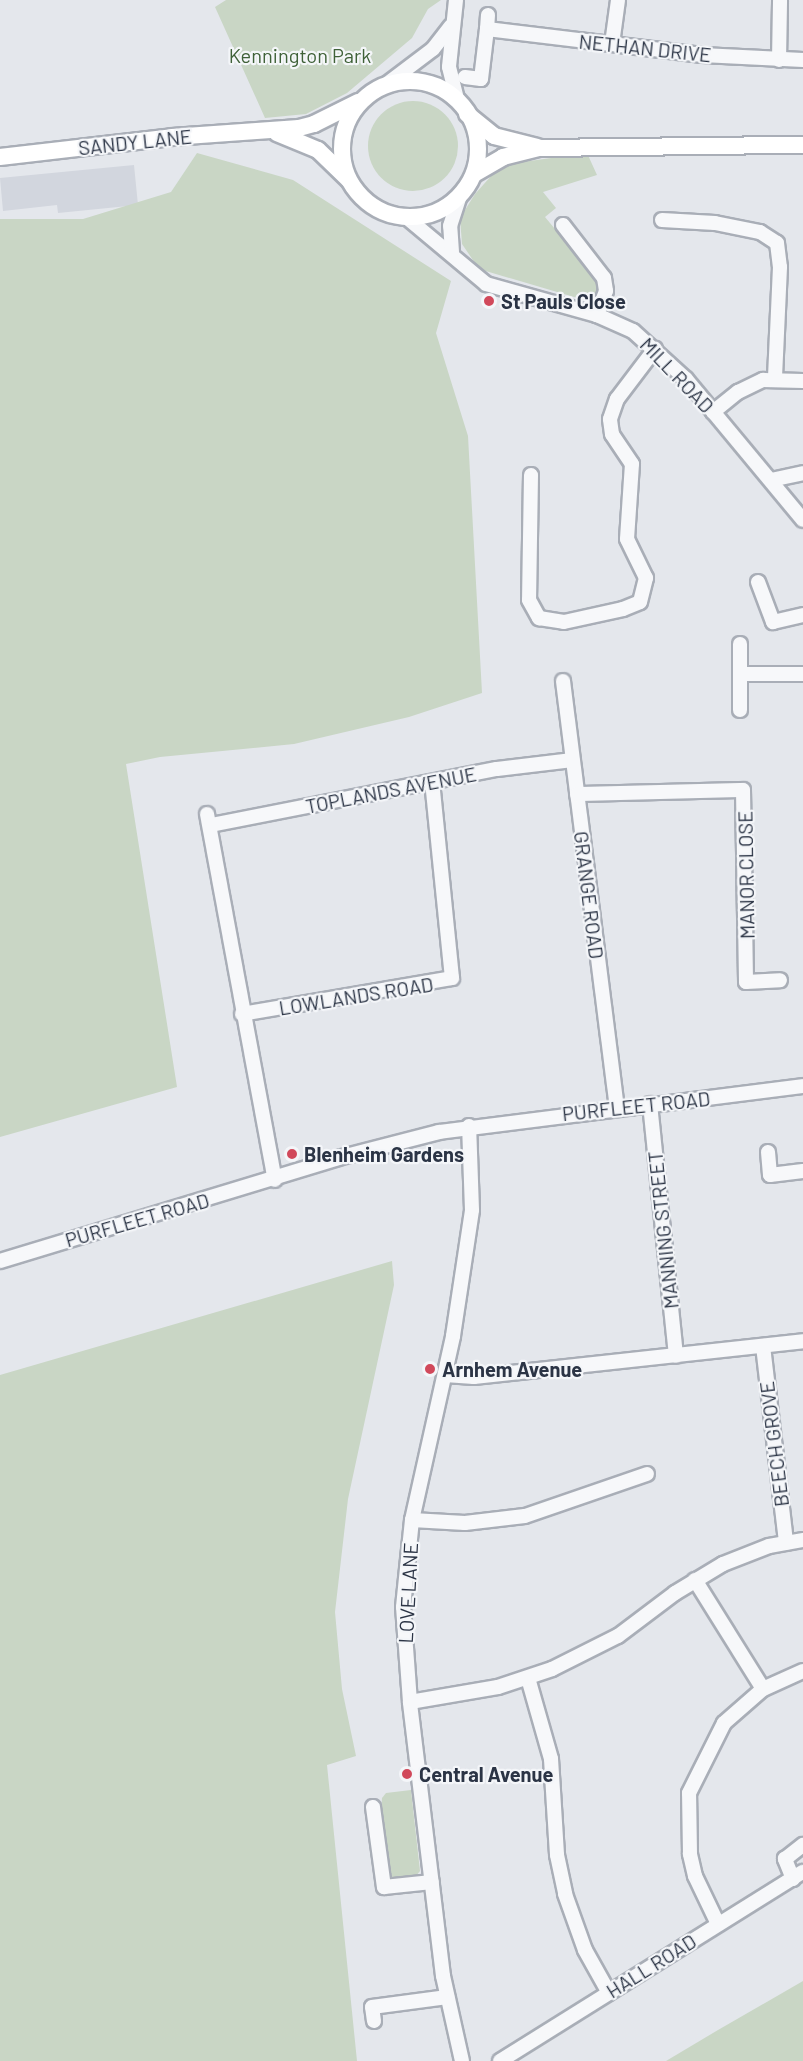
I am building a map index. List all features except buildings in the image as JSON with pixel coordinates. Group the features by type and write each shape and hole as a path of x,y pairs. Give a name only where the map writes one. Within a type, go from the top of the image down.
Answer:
{"main road":[{"path":"388,83 429,83 458,98 467,114 477,142 474,174 460,196 440,210 406,217 387,213 369,203 348,179 343,138 361,100 388,83"},
{"name":"SANDY LANE","path":"0,157 172,137 270,132 314,124 361,100"},
{"path":"467,114 494,136 540,148"},
{"name":"SANDY LANE","path":"270,132 313,146 348,179"},
{"path":"474,174 503,157 540,148 803,145"}],"street":[{"path":"456,0 451,26 449,67 458,98"},
{"path":"612,44 618,0"},
{"path":"779,60 780,0"},
{"path":"465,77 481,79 488,15"},
{"path":"388,83 433,49 451,26"},
{"name":"NETHAN DRIVE","path":"487,29 612,44 779,60 803,60"},
{"path":"452,252 450,226 460,196"},
{"name":"MILL ROAD","path":"406,217 452,252 473,276 486,284 597,315 633,331 655,349 713,412 803,520"},
{"path":"662,220 715,223 760,232 777,243 780,267 775,379"},
{"path":"564,225 604,278 606,291 597,315"},
{"path":"531,475 529,600 539,618 555,624 623,609 640,602 646,578 627,539 632,464 612,434 610,419 617,399 655,349"},
{"path":"713,412 750,385 775,379 803,381"},
{"path":"771,480 803,473"},
{"path":"758,582 773,622 803,615"},
{"path":"740,644 740,710"},
{"path":"740,674 803,674"},
{"name":"GRANGE ROAD","path":"563,681 617,1108"},
{"name":"TOPLANDS AVENUE","path":"242,1014 209,820 572,760"},
{"name":"LOWLANDS ROAD","path":"242,1014 452,978 432,782"},
{"name":"MANOR CLOSE","path":"577,794 743,790 746,982 780,980"},
{"path":"242,1014 275,1180"},
{"name":"PURFLEET ROAD","path":"0,1261 275,1180 338,1158 469,1126 803,1086"},
{"name":"MANNING STREET","path":"650,1104 676,1356"},
{"name":"LOVE LANE","path":"462,2061 447,1997 432,1882 410,1702 403,1607 412,1520 445,1375 472,1210 469,1126"},
{"path":"768,1152 770,1175 803,1171"},
{"path":"445,1375 474,1377 803,1341"},
{"name":"BEECH GROVE","path":"763,1346 786,1543"},
{"path":"412,1520 465,1522 525,1516 646,1474"},
{"path":"410,1702 463,1695 528,1678 618,1636 695,1580 731,1561 786,1543 803,1540"},
{"path":"695,1580 763,1689"},
{"path":"718,1924 695,1876 687,1840 689,1793 724,1724 763,1689 803,1671"},
{"path":"528,1678 551,1759 556,1844 565,1894 585,1950 609,1993"},
{"path":"373,1807 384,1887 432,1882"},
{"path":"798,1876 785,1859 803,1845"},
{"name":"HALL ROAD","path":"500,2061 798,1876"},
{"path":"374,2021 372,2007 447,1997"}],"shaded area":[{"path":"134,165 138,205 58,213 57,205 3,211 0,178"}],"green space":[{"name":"Kennington Park","path":"226,0 441,0 428,9 412,38 347,93 306,114 265,118 215,7"},
{"path":"413,101 430,104 445,114 455,129 458,146 455,163 445,178 430,188 413,191 396,188 381,178 371,163 368,146 371,129 381,114 396,104"},
{"path":"197,153 293,180 451,281 436,333 468,436 482,693 409,717 294,744 160,757 126,764 177,1087 0,1137 0,219 83,219 171,192"},
{"path":"587,153 597,175 543,192 556,208 545,217 599,282 600,290 591,302 479,269 462,244 460,218 475,194 501,165"},
{"path":"392,1261 394,1285 348,1499 335,1612 342,1689 356,1756 327,1765 357,2061 0,2061 0,1375"},
{"path":"411,1790 420,1871 416,1876 392,1879 381,1819 382,1798 386,1793"},
{"path":"803,1981 803,2061 666,2061 718,2030"}],"place":[{"name":"St Pauls Close","path":"489,301"},
{"name":"Blenheim Gardens","path":"292,1154"},
{"name":"Arnhem Avenue","path":"430,1369"},
{"name":"Central Avenue","path":"407,1774"}]}
